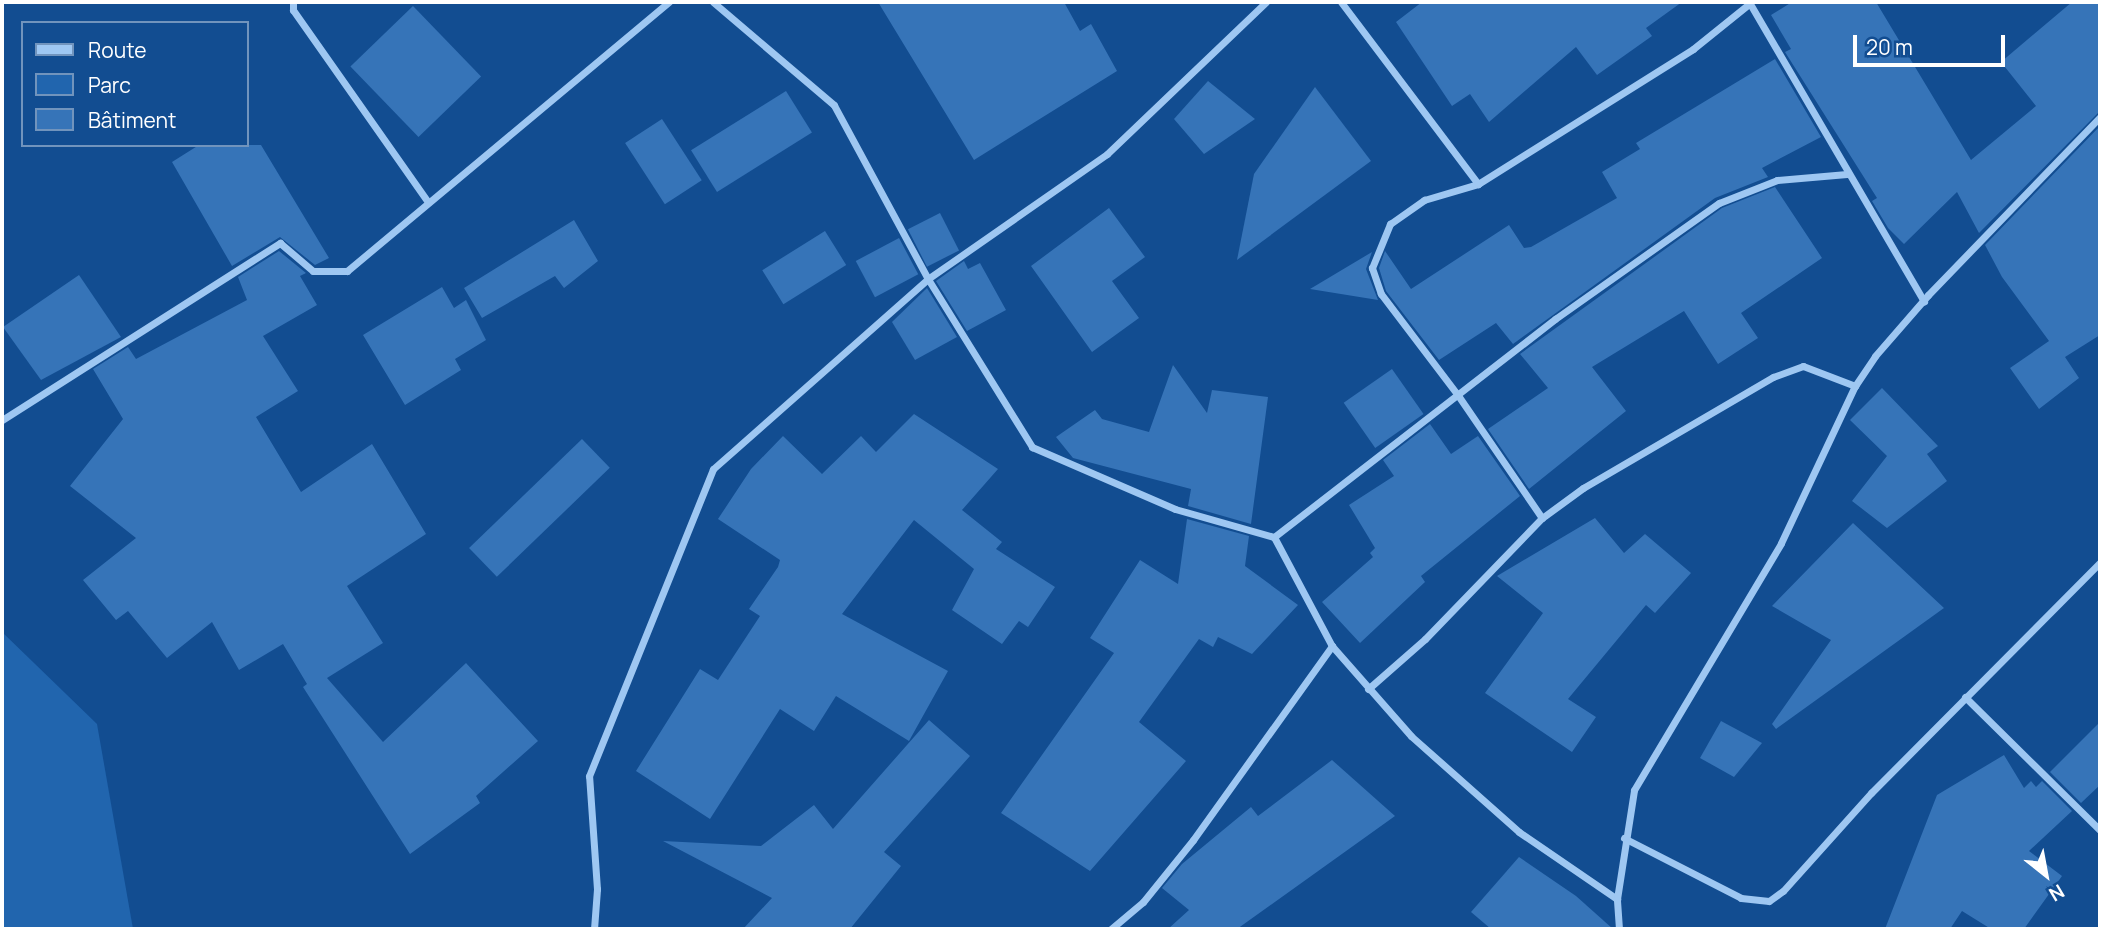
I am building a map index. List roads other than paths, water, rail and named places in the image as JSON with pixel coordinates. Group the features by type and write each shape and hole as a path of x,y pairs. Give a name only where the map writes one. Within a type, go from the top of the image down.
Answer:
{"street":[{"path":"293,2 293,10 428,202"},
{"path":"2,420 279,243 313,271 347,271 670,2"},
{"path":"713,2 834,105 928,279 1032,447 1175,509 1274,537 1332,646 1411,736 1519,832 1617,900"},
{"path":"594,929 597,889 589,776 713,469 928,279 1107,154 1266,2"},
{"path":"1341,2 1478,184"},
{"path":"1542,518 1457,394 1381,294 1372,268 1390,224 1424,200 1478,184 1693,49 1750,2 1847,174 1924,302"},
{"path":"1619,929 1617,900 1624,838 1634,790 1781,543 1854,386 1875,356 1924,302 2100,117"},
{"path":"1274,537 1457,394 1719,202 1777,180 1847,174"},
{"path":"1368,690 1542,518 1583,488 1773,377 1803,366 1854,386"},
{"path":"1624,838 1741,898 1769,901 1783,891 1965,697 2100,562"},
{"path":"1111,929 1143,902 1193,840 1332,646"},
{"path":"1965,697 2100,830"}]}
